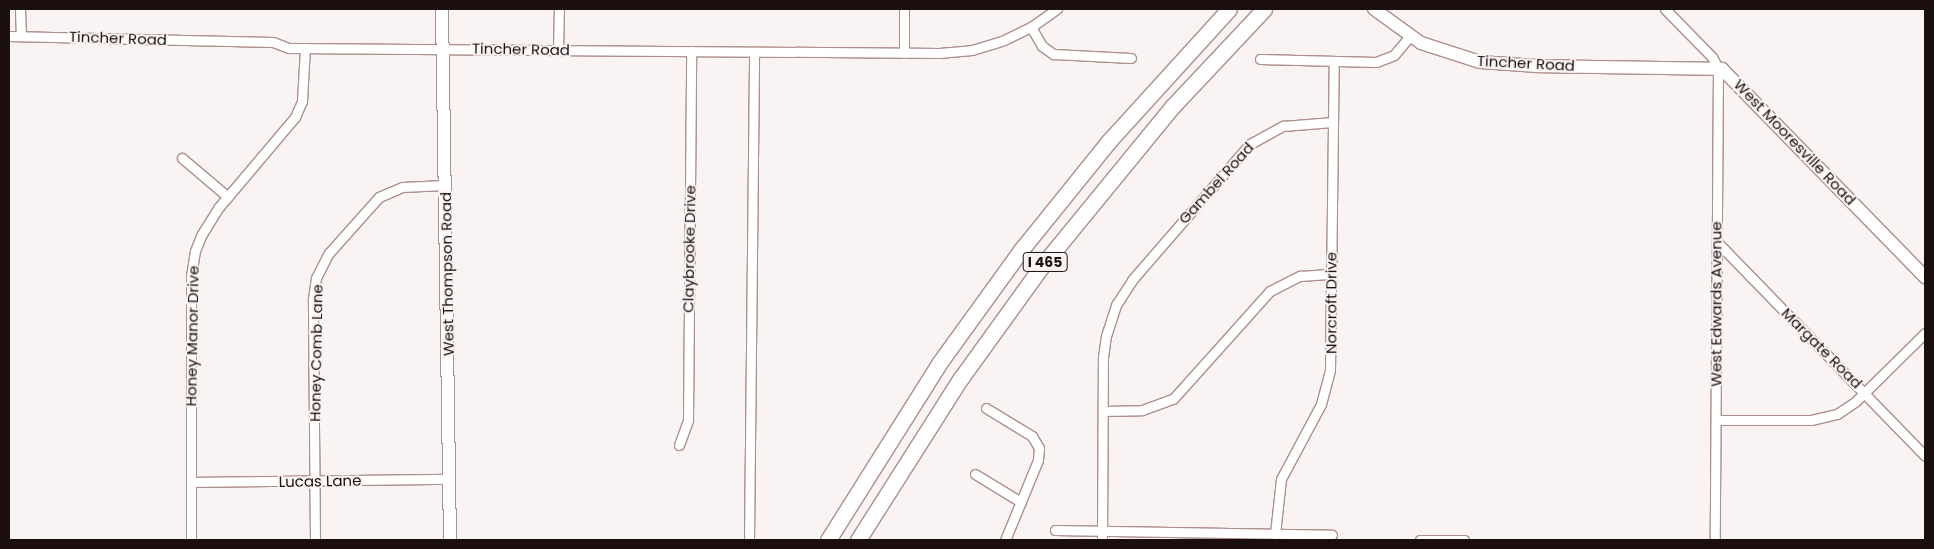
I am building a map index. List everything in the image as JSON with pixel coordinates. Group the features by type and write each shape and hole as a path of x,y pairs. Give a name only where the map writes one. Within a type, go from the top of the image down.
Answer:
{"highway":[{"name":"I 465","path":"828,540 935,371 1021,250 1116,133 1229,9"},
{"name":"I 465","path":"858,540 960,378 1041,268 1162,119 1264,9"}],"street":[{"path":"20,9 21,36"},
{"name":"West Thompson Road","path":"442,9 450,540"},
{"path":"558,49 559,9"},
{"path":"904,9 904,53"},
{"name":"Tincher Road","path":"9,36 273,42 286,48 443,47 904,53 972,50 1002,41 1031,27 1057,9"},
{"name":"Tincher Road","path":"1374,9 1410,36 1452,55 1495,64 1718,68"},
{"name":"West Mooresville Road","path":"1665,9 1712,57 1718,68 1731,75 1925,277"},
{"path":"1031,27 1042,46 1053,54 1131,58"},
{"path":"1260,59 1383,60 1397,52 1410,36"},
{"name":"Honey Manor Drive","path":"191,540 192,269 202,234 228,197 295,117 302,101 305,48"},
{"name":"Claybrooke Drive","path":"679,445 688,420 691,51"},
{"path":"749,540 754,52"},
{"name":"Norcroft Drive","path":"1275,534 1281,479 1327,387 1331,362 1334,61"},
{"name":"West Edwards Avenue","path":"1715,540 1718,68"},
{"name":"Gambel Road","path":"1102,411 1103,357 1109,322 1127,286 1250,144 1283,126 1333,122"},
{"path":"182,158 228,197"},
{"name":"Honey Comb Lane","path":"315,540 313,299 320,268 329,253 379,197 402,187 445,186"},
{"name":"Margate Road","path":"1717,242 1865,392 1925,456"},
{"path":"1102,536 1102,411 1149,409 1173,399 1270,291 1300,276 1332,274"},
{"path":"1716,420 1820,419 1845,410 1925,333"},
{"path":"986,408 1032,436 1038,446 1038,460 1005,540"},
{"path":"975,474 1021,502"},
{"name":"Lucas Lane","path":"191,482 450,479"},
{"path":"1055,530 1102,536 1219,537 1275,534 1332,535"},
{"path":"1420,540 1464,540"}]}
